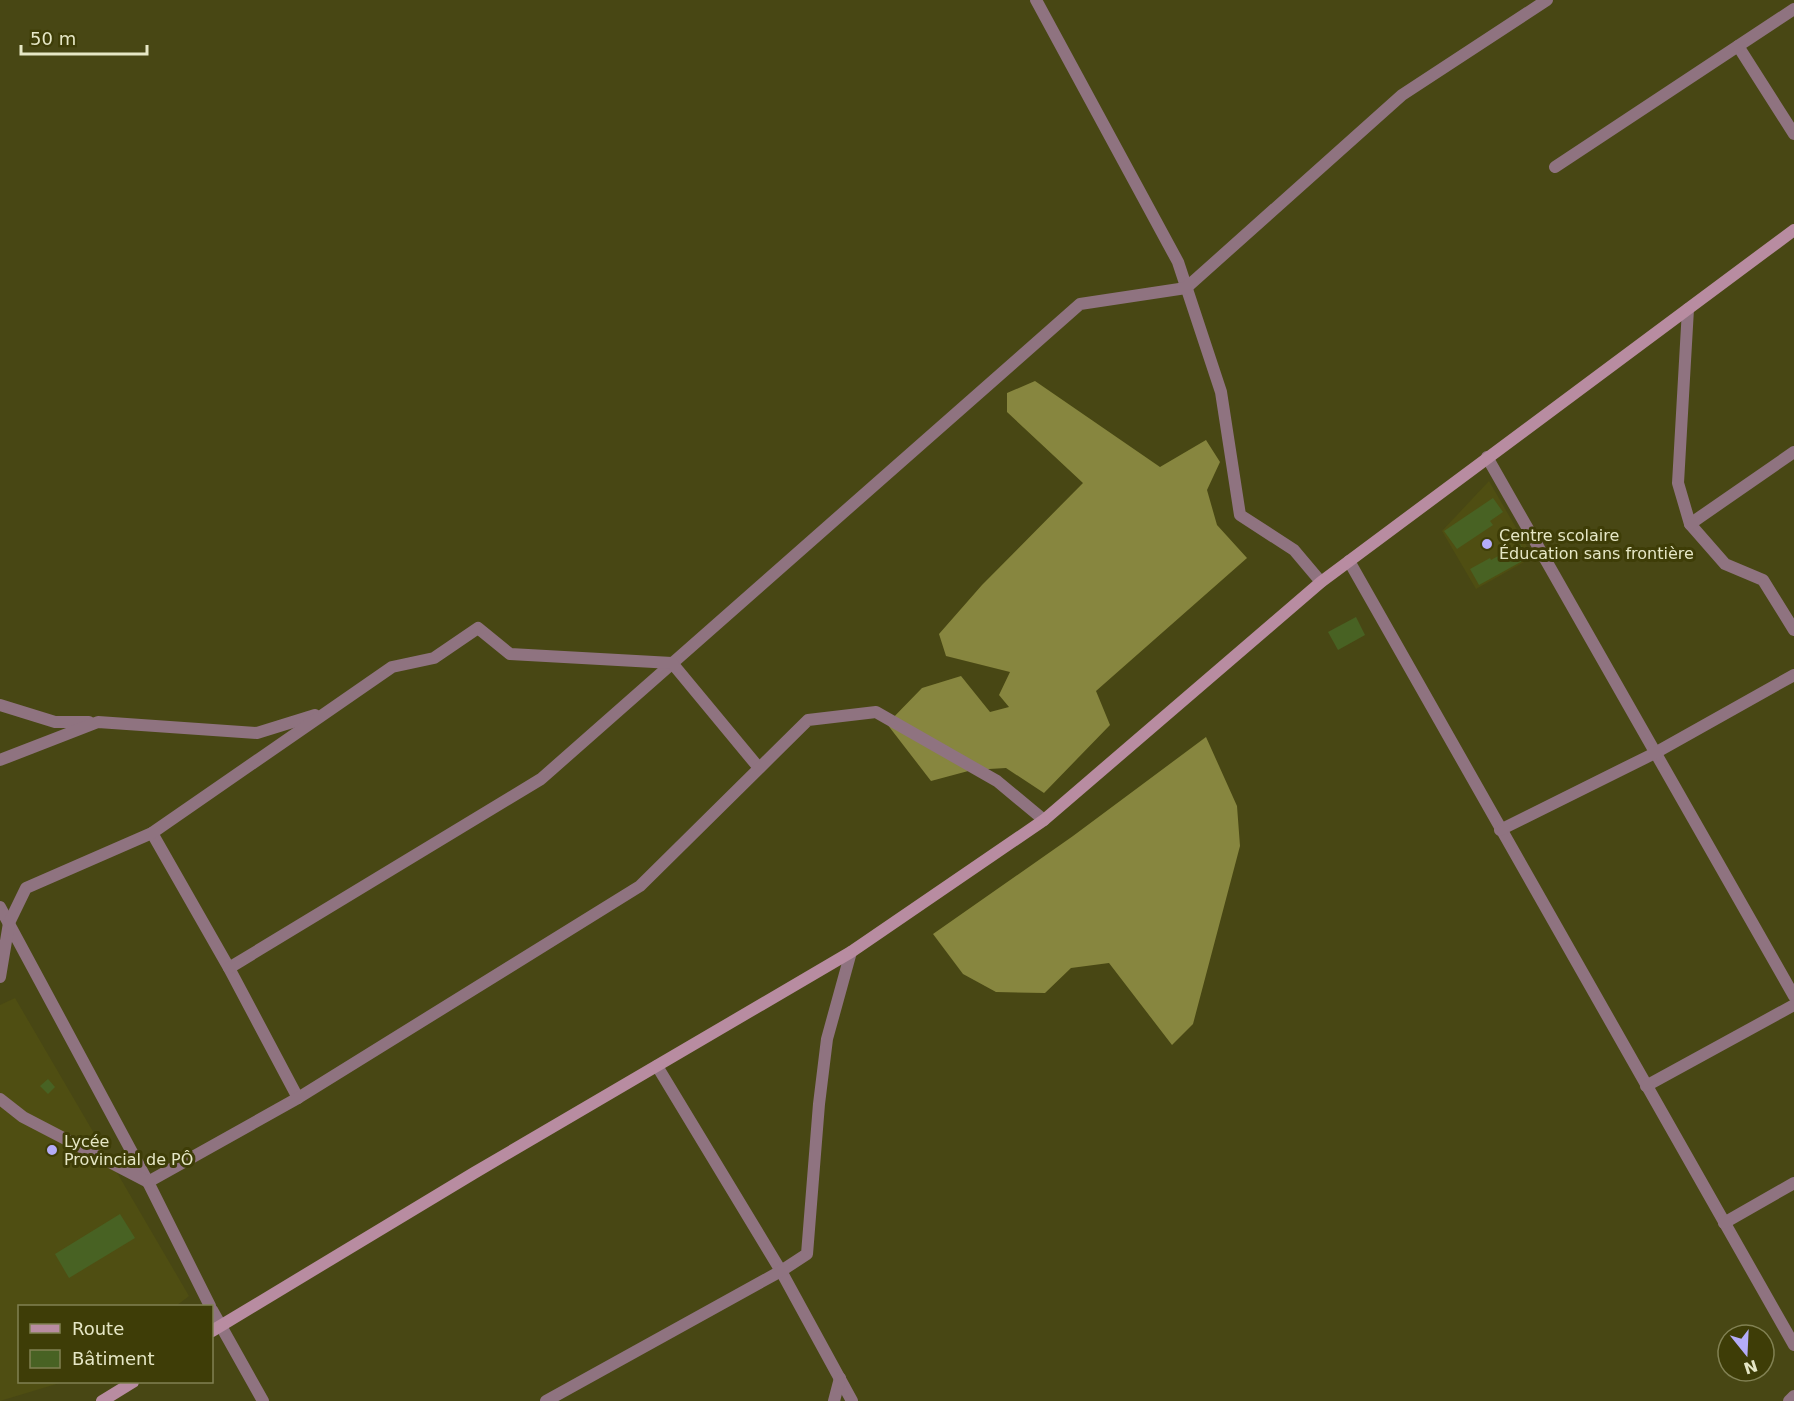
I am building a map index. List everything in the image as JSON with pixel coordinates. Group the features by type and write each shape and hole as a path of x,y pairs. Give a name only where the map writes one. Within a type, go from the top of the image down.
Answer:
{"main road":[{"path":"216,1329 474,1173 851,952 1044,820 1321,582 1794,230"},
{"path":"102,1401 131,1383"}],"street":[{"path":"1036,0 1178,262 1221,392 1240,515 1294,550 1321,582"},
{"path":"229,968 541,779 1080,304 1186,288 1402,95 1547,0"},
{"path":"1555,167 1794,9"},
{"path":"1738,46 1794,134"},
{"path":"1688,309 1678,483 1690,524 1725,564 1763,580 1794,630"},
{"path":"1690,524 1794,453"},
{"path":"1488,456 1794,996"},
{"path":"1349,561 1794,1345"},
{"path":"0,977 9,923 26,888 152,833 392,667 434,658 478,628 510,654 672,663 759,768"},
{"path":"1500,830 1655,753 1794,675"},
{"path":"0,705 56,722 98,722 257,733 328,712"},
{"path":"148,1182 298,1098 640,885 808,720 876,712 997,782 1044,820"},
{"path":"0,760 98,722"},
{"path":"152,833 229,968 298,1098"},
{"path":"0,907 148,1182 210,1305"},
{"path":"546,1401 781,1271 807,1254 819,1104 827,1039 851,952"},
{"path":"1646,1086 1794,1005"},
{"path":"657,1066 781,1271 852,1401"},
{"path":"0,1100 23,1118 148,1182"},
{"path":"1724,1223 1794,1183"},
{"path":"216,1329 263,1401"},
{"path":"834,1401 840,1377"},
{"path":"1789,1401 1794,1396"}],"shaded area":[{"path":"1035,381 1160,467 1206,440 1220,462 1207,490 1217,525 1247,558 1096,691 1110,725 1044,793 1006,768 972,770 931,781 887,724 922,688 961,676 990,712 1009,707 999,695 1010,672 946,656 939,634 982,585 1083,483 1007,412 1007,393"},
{"name":"Centre scolaire Éducation sans frontière","path":"1489,481 1533,557 1476,589 1442,531"},
{"path":"1206,737 1237,806 1240,846 1193,1024 1172,1045 1109,963 1071,968 1045,993 996,992 963,974 933,934 1073,836"},
{"name":"Lycée Provincial de PÔ","path":"15,998 189,1296 177,1305 18,1305 18,1383 60,1383 0,1401 0,1005"}],"building":[{"path":"1493,498 1503,512 1490,521 1493,525 1457,549 1444,531"},
{"path":"1520,544 1528,558 1479,585 1470,569"},
{"path":"1356,617 1365,635 1338,650 1328,632"},
{"path":"48,1079 55,1087 48,1094 40,1086"},
{"path":"120,1214 135,1238 69,1278 55,1254"}],"place":[{"name":"Centre scolaire Éducation sans frontière","path":"1487,544"},
{"name":"Lycée Provincial de PÔ","path":"52,1150"}]}
